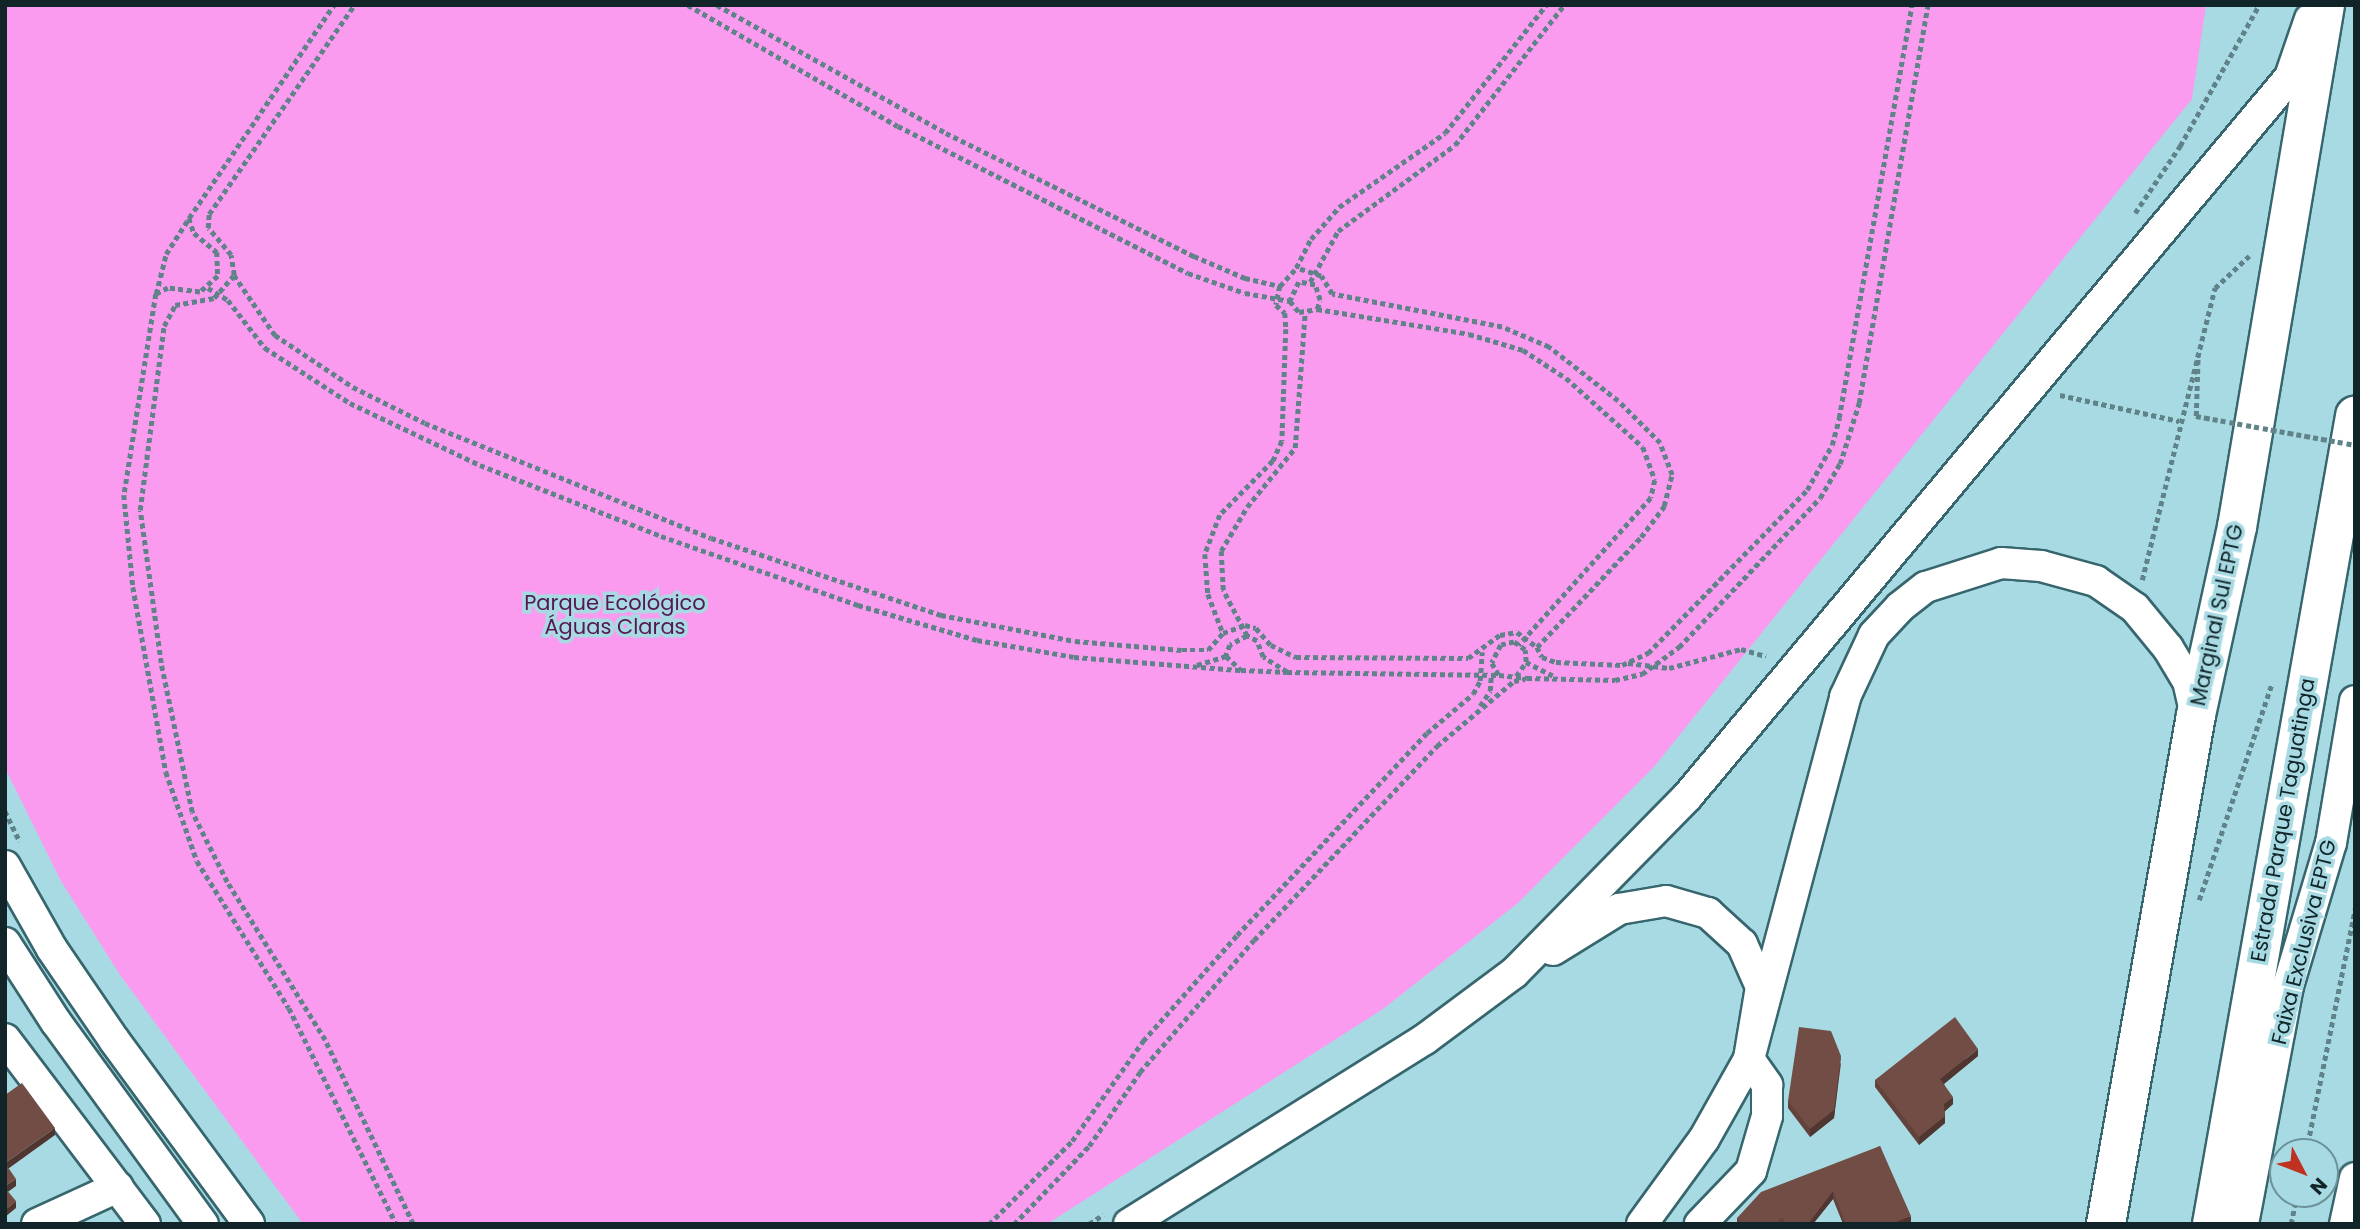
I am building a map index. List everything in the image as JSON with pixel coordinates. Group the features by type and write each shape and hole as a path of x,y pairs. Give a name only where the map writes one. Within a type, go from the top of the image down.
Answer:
{"main road":[{"name":"Marginal Sul EPTG","path":"2106,1224 2196,715 2237,527 2325,5"},
{"name":"Estrada Parque Taguatinga","path":"2212,1224 2355,416"}],"street":[{"path":"1514,973 1687,797 2290,77 2314,5"},
{"path":"1642,1224 1704,1139 1749,1059 1845,697 1874,635 1926,587 2001,563 2041,566 2096,581 2135,608 2188,681 2196,715"},
{"name":"Faixa Exclusiva EPTG","path":"2243,1224 2288,986 2331,842 2355,701"},
{"path":"5,866 52,949 114,1040 249,1224"},
{"path":"1121,1216 1425,1039 1514,973 1619,909 1666,901 1708,913 1742,944 1761,987 1749,1059 1767,1085 1766,1116 1751,1171 1700,1224"},
{"path":"5,943 56,1022 203,1224"},
{"path":"5,1039 145,1224"},
{"path":"2345,1224 2355,1178"},
{"path":"37,1224 118,1186"}],"path":[{"path":"334,5 166,254 156,294 124,495 133,587 166,772 197,861 302,1033 396,1224"},
{"path":"354,5 209,214 208,228 231,256 234,275 275,335 353,387 490,452 711,538 941,615 1075,641 1182,650 1208,650 1223,633 1241,626 1256,628 1271,645 1296,657 1453,659 1482,651 1500,635 1517,632 1537,648 1542,657 1556,662 1627,663 1651,669"},
{"path":"688,5 898,126 1188,273 1245,293 1290,301 1305,313"},
{"path":"717,5 957,139 1194,256 1245,278 1280,286"},
{"path":"1223,633 1208,594 1205,554 1220,515 1273,461 1282,441 1286,330 1277,298 1280,286 1296,268 1311,239 1339,207 1445,133 1546,5"},
{"path":"1310,282 1338,231 1455,145 1564,5"},
{"path":"1627,663 1665,638 1781,522 1807,490 1832,445 1912,5"},
{"path":"1651,669 1679,647 1790,533 1840,464 1859,403 1928,5"},
{"path":"2129,222 2180,146 2259,5"},
{"path":"156,294 168,288 191,293 208,288 218,276 220,257 211,243 190,228 189,218"},
{"path":"1296,268 1321,276 1332,294 1502,327 1549,347 1618,401 1660,443 1672,475 1664,506 1641,537 1537,648"},
{"path":"234,275 218,294 203,302 182,301 168,312 140,485 142,538 179,759 202,837 325,1040 413,1224"},
{"path":"1290,301 1299,282 1310,282 1320,291 1317,309"},
{"path":"208,288 228,300 265,348 350,403 480,465 571,502 764,573 940,631 1074,657 1287,672 1629,679 1651,669 1741,649 1766,656"},
{"path":"1305,313 1317,309 1469,334 1523,350 1566,378 1643,447 1653,464 1651,498 1519,645"},
{"path":"1287,672 1263,657 1257,641 1247,636 1241,626 1223,590 1221,551 1247,508 1296,448 1305,313"},
{"path":"2135,608 2198,342 2196,416 2355,445"},
{"path":"2029,389 2179,421"},
{"path":"1186,666 1226,656 1236,638 1247,636"},
{"path":"1499,675 1492,663 1493,654 1501,645 1519,645 1525,650 1526,662 1516,676"},
{"path":"1758,667 1773,648"},
{"path":"989,1224 1072,1141 1143,1041 1237,934 1427,733 1473,694 1481,675 1482,651"},
{"path":"1226,656 1241,670"},
{"path":"1526,662 1559,678"},
{"path":"1014,1224 1088,1146 1140,1072 1254,940 1467,720 1490,691 1490,675"},
{"path":"2195,914 2275,676"},
{"path":"1467,720 1514,681 1527,678"},
{"path":"2309,1138 2355,908"},
{"path":"1089,1224 1121,1216"}],"green space":[{"name":"Parque Ecológico Águas Claras","path":"5,5 2206,5 2192,99 1653,768 1518,903 1383,1009 1047,1224 303,1224 120,975 61,881 5,768"}],"building":[{"path":"1955,1017 1978,1049 1940,1079 1953,1097 1944,1104 1945,1116 1919,1137 1875,1080"},
{"path":"1799,1027 1831,1031 1841,1056 1834,1110 1810,1129 1788,1101"},
{"path":"22,1083 55,1128 5,1163 5,1095"},
{"path":"1880,1146 1911,1216 1891,1224 1846,1224 1833,1191 1808,1224 1788,1224 1781,1218 1776,1224 1744,1224 1737,1218 1761,1192"},
{"path":"5,1163 16,1179 5,1186"},
{"path":"5,1188 16,1201 5,1210"}]}
